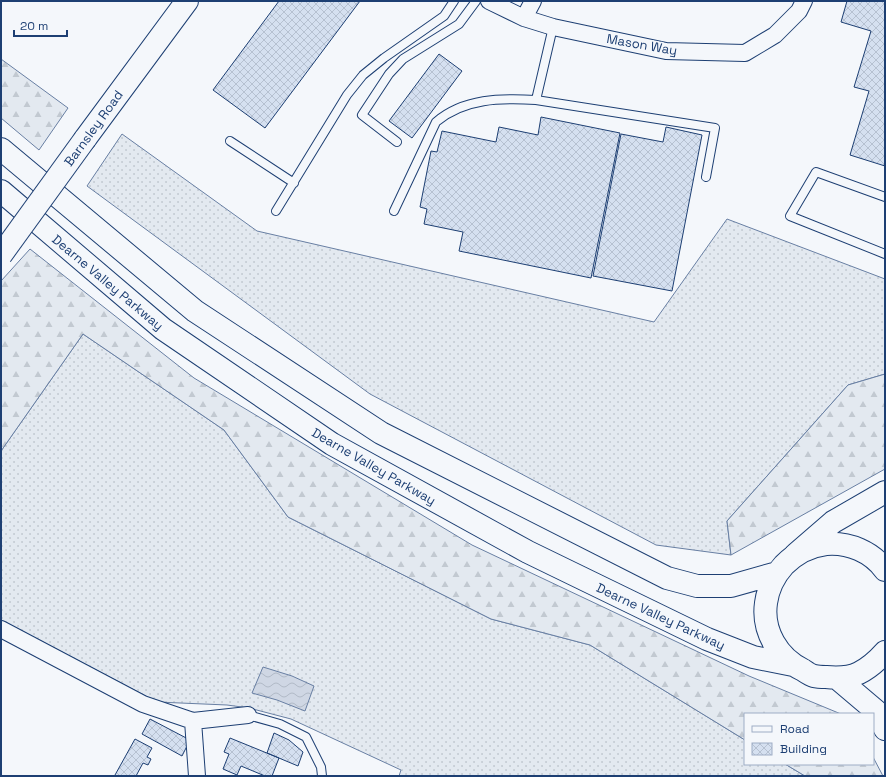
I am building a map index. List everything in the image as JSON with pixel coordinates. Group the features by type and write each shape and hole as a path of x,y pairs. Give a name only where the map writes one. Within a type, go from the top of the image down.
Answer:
{"main road":[{"name":"Barnsley Road","path":"1,255 84,139 187,1"},
{"path":"1,149 195,311 381,432 667,578 697,586 731,586 777,572"},
{"name":"Dearne Valley Parkway","path":"1,191 163,329 332,444 528,552 700,635 753,657 793,665"},
{"path":"885,492 833,522 793,556 777,572 768,591 765,612 769,632 778,650 793,665 813,676 837,678 858,674 876,663 885,652"},
{"path":"793,556 814,546 837,543 860,549 879,562 885,570"},
{"path":"837,678 876,711 885,729"}],"street":[{"name":"Mason Way","path":"490,1 524,18 553,27 666,51 745,53 775,35 799,11 804,1"},
{"path":"524,18 532,1"},
{"path":"1,629 143,704 193,721 248,715"},
{"path":"193,721 197,776"}],"lane":[{"path":"276,211 347,95 363,75 384,58 444,16 454,1"},
{"path":"397,142 362,115 389,74 403,59 459,24 476,1"},
{"path":"536,100 553,27"},
{"path":"394,211 436,122 444,115 466,104 488,100 507,98 536,100 715,128 706,177"},
{"path":"230,141 294,183"},
{"path":"885,197 816,172 790,216 885,254"},
{"path":"248,715 280,724 306,737 321,767 322,776"}],"green space":[{"path":"1,59 68,108 39,150 1,118"},
{"path":"122,134 257,231 654,322 727,219 885,279 885,374 848,385 727,521 731,555 656,545 370,394 87,186"},
{"path":"30,249 194,378 472,545 749,676 839,713 744,713 744,739 590,645 491,619 288,517 224,430 83,334 1,451 1,281"},
{"path":"83,334 224,430 288,517 491,619 590,645 744,739 744,765 787,765 805,776 399,776 401,770 291,719 249,708 227,705 157,702 1,620 1,451"},
{"path":"885,374 885,469 731,555 727,521 848,385"},
{"path":"874,759 883,776 805,776 787,765 874,765"}],"water":[{"path":"263,667 292,676 314,686 305,711 277,700 252,693"}],"building":[{"path":"279,1 360,1 265,128 213,90"},
{"path":"847,1 885,1 885,166 850,155 869,91 854,87 871,31 841,22"},
{"path":"439,54 462,71 412,138 389,121"},
{"path":"541,117 620,133 591,278 459,251 463,232 424,224 427,209 420,207 431,151 437,152 442,131 496,142 499,127 538,135"},
{"path":"666,127 702,135 672,291 593,276 621,134 663,142"},
{"path":"150,719 190,740 182,756 142,734"},
{"path":"274,733 289,740 303,752 298,766 267,753"},
{"path":"230,738 279,758 272,776 265,776 241,766 237,775 223,769 229,754 224,752"},
{"path":"135,739 152,748 147,757 151,759 148,765 143,763 136,776 116,776 115,775"}]}
